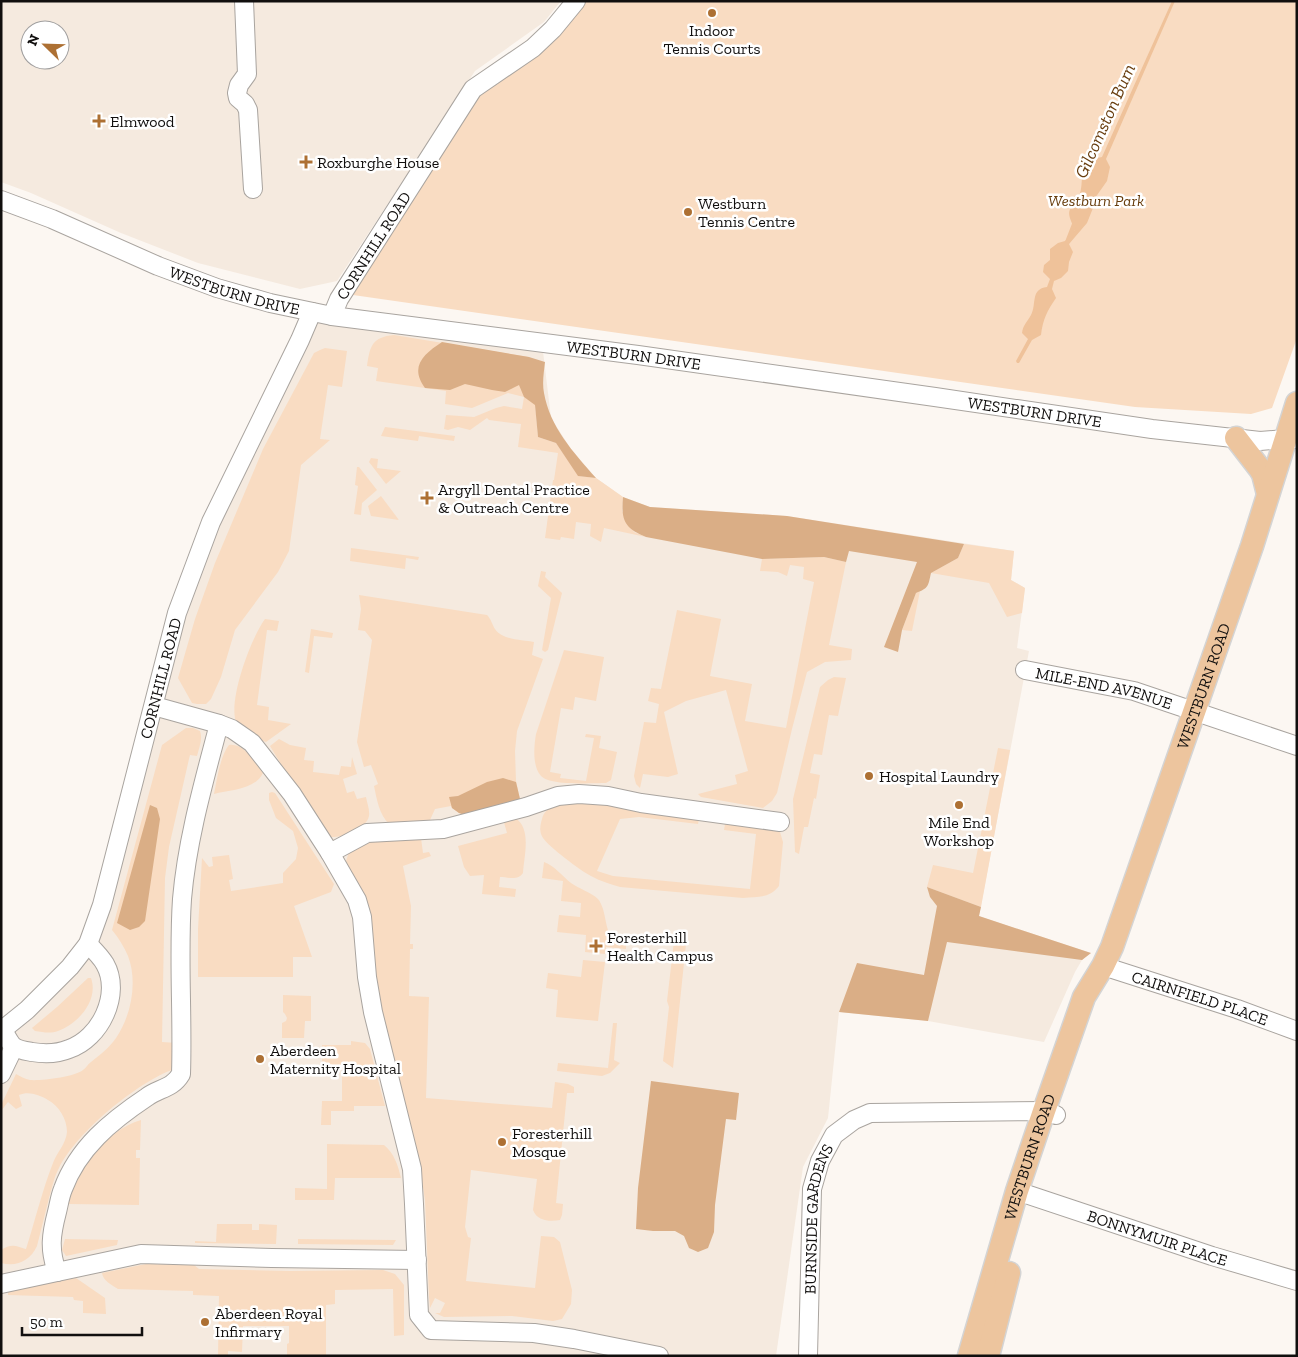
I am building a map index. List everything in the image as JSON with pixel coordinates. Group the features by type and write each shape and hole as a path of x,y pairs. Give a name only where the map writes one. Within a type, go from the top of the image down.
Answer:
{"main road":[{"name":"WESTBURN ROAD","path":"970,1356 1050,1113 1115,937 1252,546 1268,494 1291,439 1297,403"},
{"path":"1236,438 1263,474 1268,494"},
{"name":"WESTBURN ROAD","path":"988,1356 1024,1193"}],"street":[{"path":"244,1 247,74 239,85 237,93 238,98 245,104 248,110 252,189"},
{"name":"CORNHILL ROAD","path":"332,316 339,298 473,89 533,48 553,30 576,1"},
{"name":"WESTBURN DRIVE","path":"1,200 52,219 158,266 217,288 270,304 332,316 638,355 1152,429 1260,441 1291,439"},
{"name":"CORNHILL ROAD","path":"2,1030 55,984 88,944 102,905 177,613 211,522 312,312"},
{"name":"MILE-END AVENUE","path":"1025,670 1134,691 1297,746"},
{"path":"154,706 232,729 243,736 259,751 292,794 330,853 357,900 362,917 367,977 373,1012 412,1169 419,1315 431,1330 534,1333 659,1356"},
{"path":"57,1272 51,1248 55,1221 62,1191 69,1174 84,1150 105,1128 148,1096 176,1082 181,1074 182,899 188,855 218,724"},
{"path":"330,853 367,833 443,829 526,807 558,796 580,794 608,796 780,822"},
{"path":"2,1030 14,1047 41,1053 70,1049 84,1041 96,1030 105,1016 112,986 105,964 88,944"},
{"name":"CAIRNFIELD PLACE","path":"1103,966 1297,1031"},
{"path":"1,1074 14,1047"},
{"name":"BURNSIDE GARDENS","path":"808,1356 812,1189 820,1161 834,1135 854,1120 870,1114 1050,1113"},
{"name":"BONNYMUIR PLACE","path":"1024,1193 1212,1256 1297,1281"},
{"path":"1,1284 141,1254 417,1260"}],"shaded area":[{"name":"Roxburghe House","path":"1,1 561,1 544,22 475,71 337,281 300,289 198,263 121,233 31,193 1,182"},
{"path":"1172,1 1175,1 1106,159 1110,167 1107,181 1095,198 1087,223 1069,244 1073,252 1068,271 1061,278 1054,281 1052,289 1056,298 1046,315 1041,335 1032,340 1019,363 1017,363 1016,361 1028,339 1022,333 1033,311 1036,294 1042,288 1047,287 1050,279 1043,272 1044,265 1050,260 1050,249 1058,243 1065,241 1075,230 1069,213 1081,191 1082,169 1092,159 1102,157"},
{"name":"Foresterhill Health Campus","path":"312,312 542,343 551,418 571,449 596,478 623,497 650,507 787,516 1014,551 1011,580 1025,588 1017,648 1029,651 979,916 1091,953 1082,960 1075,972 1044,1042 928,1021 839,1012 828,1118 803,1167 776,1356 1,1356 1,1031 88,944 211,522"},
{"path":"442,342 529,357 545,362 543,389 551,417 571,449 596,478 578,476 556,443 538,437 535,405 524,397 519,385 505,392 465,384 450,390 425,388 418,373 421,361 424,356"},
{"path":"623,497 650,507 787,516 964,544 958,558 931,573 927,586 916,593 902,630 898,652 884,647 917,562 849,551 846,562 824,557 762,559 646,537 633,530 626,522 623,512"},
{"path":"503,778 516,782 520,799 467,816 452,808 449,797 458,796 487,782"},
{"path":"150,805 157,808 160,819 145,921 139,927 130,930 117,923"},
{"path":"927,887 981,907 979,916 1091,953 1082,960 947,942 928,1021 839,1012 857,963 924,975 937,906 930,897"},
{"path":"651,1081 739,1093 736,1120 726,1119 715,1205 714,1232 708,1248 698,1252 689,1248 684,1236 675,1231 636,1229 638,1188"}],"green space":[{"name":"Westburn Park","path":"585,1 1297,1 1297,338 1272,408 1251,414 1135,407 346,294 476,95 558,33"},
{"path":"394,335 529,357 524,397 508,393 472,408 445,404 446,391 376,381 378,368 367,366 369,353 377,340"},
{"path":"325,348 347,351 342,387 328,385 320,439 330,440 301,465 289,551 278,572 235,630 221,677 211,699 206,704 192,703 178,678 195,619 215,563 263,449 314,353"},
{"path":"524,397 535,404 538,437 556,443 579,476 596,478 623,497 622,511 634,532 646,537 604,528 601,542 590,536 591,524 576,522 574,539 561,537 560,540 545,538 558,453 518,447 521,424 489,420 487,418 470,430 458,427 448,430 444,429 446,415 474,417 504,406 522,409"},
{"path":"385,427 455,436 454,441 419,436 418,441 381,436"},
{"path":"371,458 378,459 377,468 401,471 386,484 369,462"},
{"path":"357,467 359,467 377,490 362,503 361,515 354,514 358,486 355,485"},
{"path":"381,496 399,520 371,516 368,506"},
{"path":"964,544 1014,551 1011,580 1025,588 1022,613 1007,617 989,583 931,573 958,558"},
{"path":"351,548 419,557 418,560 406,558 405,569 350,561"},
{"path":"824,557 846,562 829,645 852,649 851,660 825,662 807,672 777,793 772,801 763,808 701,797 698,794 737,784 735,775 748,771 726,690 686,701 664,712 678,774 668,777 643,774 640,788 636,784 634,776 644,722 656,723 659,704 648,701 651,688 661,689 677,610 721,619 710,676 752,684 745,721 786,728 814,582 803,579 804,567 790,565 787,576 778,572 760,571 762,559"},
{"path":"541,571 546,572 545,577 562,593 548,650 545,652 542,650 551,598 538,586"},
{"path":"920,591 912,631 902,630 916,593"},
{"path":"359,595 487,615 498,633 513,639 534,642 532,655 543,659 517,731 515,751 516,781 520,799 459,813 451,806 435,809 430,820 426,823 389,824 379,806 374,786 378,784 371,765 364,767 357,742 372,640 365,631 358,630 361,609"},
{"path":"265,619 279,621 277,631 267,630 257,705 269,707 268,720 291,724 266,742 260,740 236,722 234,712 242,669 253,640"},
{"path":"311,629 333,633 332,638 314,636 309,673 305,672"},
{"path":"564,650 604,657 596,701 575,697 573,710 561,708 550,772 561,774 560,778 586,781 594,738 585,737 586,734 601,736 599,748 617,752 611,780 606,783 562,783 553,781 541,776 536,767 534,750 536,734"},
{"path":"834,677 846,678 838,716 829,715 822,755 814,754 810,773 820,775 816,799 814,798 808,827 804,827 799,854 795,852 793,799 820,687"},
{"path":"186,728 200,731 201,740 197,756 190,755 169,847 165,878 162,1042 177,1043 174,1069 143,1085 126,1097 109,1110 79,1139 56,1175 37,1246 31,1256 18,1263 1,1263 1,1250 8,1246 26,1249 49,1174 67,1132 66,1122 59,1109 52,1103 34,1094 19,1095 22,1106 16,1109 8,1102 1,1111 1,1105 16,1074 28,1080 35,1080 57,1078 79,1072 108,1048 126,1020 133,988 131,966 128,956 112,930 162,745"},
{"path":"279,739 290,745 306,748 304,760 314,761 313,772 339,775 341,766 351,767 352,757 357,774 343,779 347,793 354,791 357,799 366,797 369,809 367,821 353,832 329,837 318,825 270,746"},
{"path":"229,745 240,747 244,750 263,773 259,779 248,786 214,794 221,762"},
{"path":"998,748 1010,750 981,907 927,887 933,865 973,873"},
{"path":"269,793 275,793 334,884 331,892 294,906 312,957 293,957 293,977 198,977 198,929 202,858 209,867 213,866 212,857 229,855 233,879 229,880 231,891 283,883 283,873 296,859 298,848 293,831 276,818 269,800"},
{"path":"576,802 599,802 699,819 698,824 639,817 620,819 597,871 613,876 750,889 756,834 724,830 725,824 729,821 775,828 780,832 783,842 779,886 767,895 743,898 620,887 601,881 586,873 546,842 541,833 541,822 547,810 555,805"},
{"path":"515,818 524,828 526,843 523,873 516,878 500,877 499,887 516,889 515,897 482,894 484,875 470,876 464,867 458,846 507,833 503,819"},
{"path":"421,838 423,853 429,852 431,856 403,866 411,906 410,944 413,944 413,949 410,949 409,996 429,997 426,1098 552,1108 555,1082 574,1087 574,1093 567,1093 556,1203 563,1204 560,1220 544,1220 535,1214 533,1210 537,1179 471,1170 465,1227 468,1237 471,1238 466,1281 535,1288 541,1236 554,1237 560,1242 572,1290 571,1304 562,1319 553,1321 512,1316 444,1317 435,1313 440,1313 445,1303 435,1298 430,1308 425,1200 419,1161 381,1009 375,978 373,933 369,911 346,861 349,852 362,842"},
{"path":"544,862 571,883 598,899 603,908 608,931 614,939 626,944 626,949 606,947 605,954 585,952 586,935 557,932 559,915 580,917 581,903 561,901 563,881 542,878"},
{"path":"674,941 686,944 673,1068 663,1061"},
{"path":"583,960 605,962 598,1021 556,1017 558,990 546,988 548,973 581,977"},
{"path":"88,978 91,978 93,986 92,995 85,1010 73,1023 55,1032 46,1033 35,1031 32,1028 57,1007"},
{"path":"283,995 311,996 311,1021 305,1021 304,1038 282,1038 282,1023 287,1018 283,1012"},
{"path":"613,1023 617,1023 614,1060 620,1063 610,1073 602,1076 557,1071 558,1063 608,1068"},
{"path":"351,1041 365,1043 370,1049 385,1106 354,1106 354,1111 331,1111 331,1125 321,1125 322,1101 342,1101 342,1068 322,1068 322,1045 351,1045"},
{"path":"141,1120 140,1150 136,1150 136,1158 140,1158 139,1205 68,1204 79,1178 95,1153 116,1133 128,1125"},
{"path":"327,1144 384,1145 395,1160 401,1178 335,1178 334,1200 295,1200 295,1188 327,1189"},
{"path":"217,1224 252,1224 252,1230 259,1230 259,1224 277,1225 276,1244 195,1243 195,1241 216,1242"},
{"path":"65,1239 118,1240 117,1245 66,1256 62,1250"},
{"path":"298,1239 396,1240 393,1245 298,1244"},
{"path":"146,1264 194,1265 199,1269 290,1271 383,1270 395,1274 404,1285 404,1335 394,1336 393,1289 335,1290 335,1304 326,1305 326,1356 287,1356 289,1326 243,1326 242,1352 228,1351 228,1356 218,1356 219,1296 193,1295 193,1291 118,1289 106,1281 102,1273"},
{"path":"76,1278 105,1298 106,1314 83,1313 83,1301 74,1300 73,1297 8,1295 8,1291"}],"waterway":[{"name":"Gilcomston Burn","path":"1068,241 1075,223"}],"place":[{"name":"Indoor Tennis Courts","path":"712,13"},
{"name":"Elmwood","path":"99,121"},
{"name":"Roxburghe House","path":"306,162"},
{"name":"Westburn Tennis Centre","path":"688,212"},
{"name":"Argyll Dental Practice & Outreach Centre","path":"427,498"},
{"name":"Hospital Laundry","path":"869,776"},
{"name":"Mile End Workshop","path":"959,805"},
{"name":"Foresterhill Health Campus","path":"596,946"},
{"name":"Aberdeen Maternity Hospital","path":"260,1059"},
{"name":"Foresterhill Mosque","path":"502,1142"},
{"name":"Aberdeen Royal Infirmary","path":"205,1322"}]}
